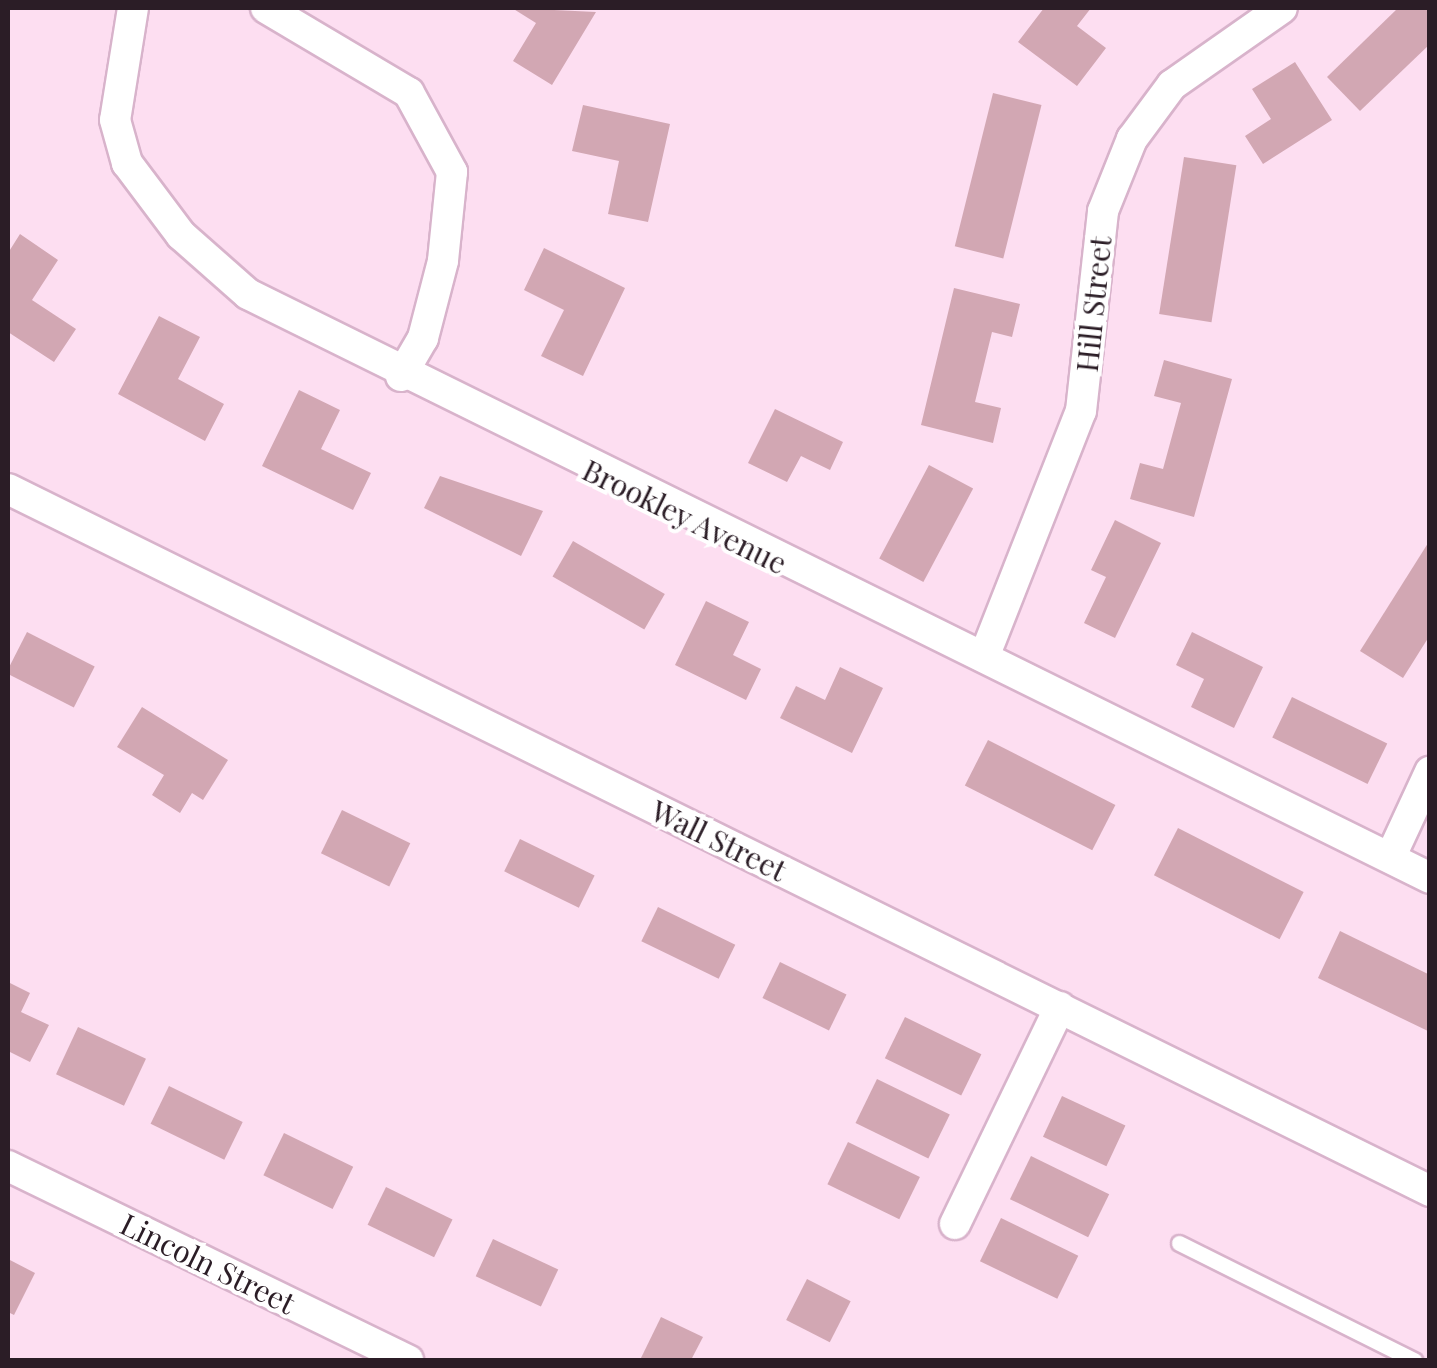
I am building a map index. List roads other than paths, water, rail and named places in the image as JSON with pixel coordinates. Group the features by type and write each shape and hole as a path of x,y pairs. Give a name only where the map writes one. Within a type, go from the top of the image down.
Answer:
{"street":[{"name":"Brookley Avenue","path":"133,8 114,120 127,163 152,200 248,294 401,376 984,657 1430,878"},
{"path":"266,8 409,94 452,172 438,280 401,376"},
{"name":"Hill Street","path":"984,657 1081,411 1103,211 1132,139 1172,85 1282,8"},
{"name":"Wall Street","path":"8,489 1430,1191"},
{"path":"1391,856 1430,772"},
{"path":"955,1224 1060,1008"},
{"name":"Lincoln Street","path":"8,1166 376,1353 408,1360"}],"lane":[{"path":"1179,1243 1414,1360"}]}
